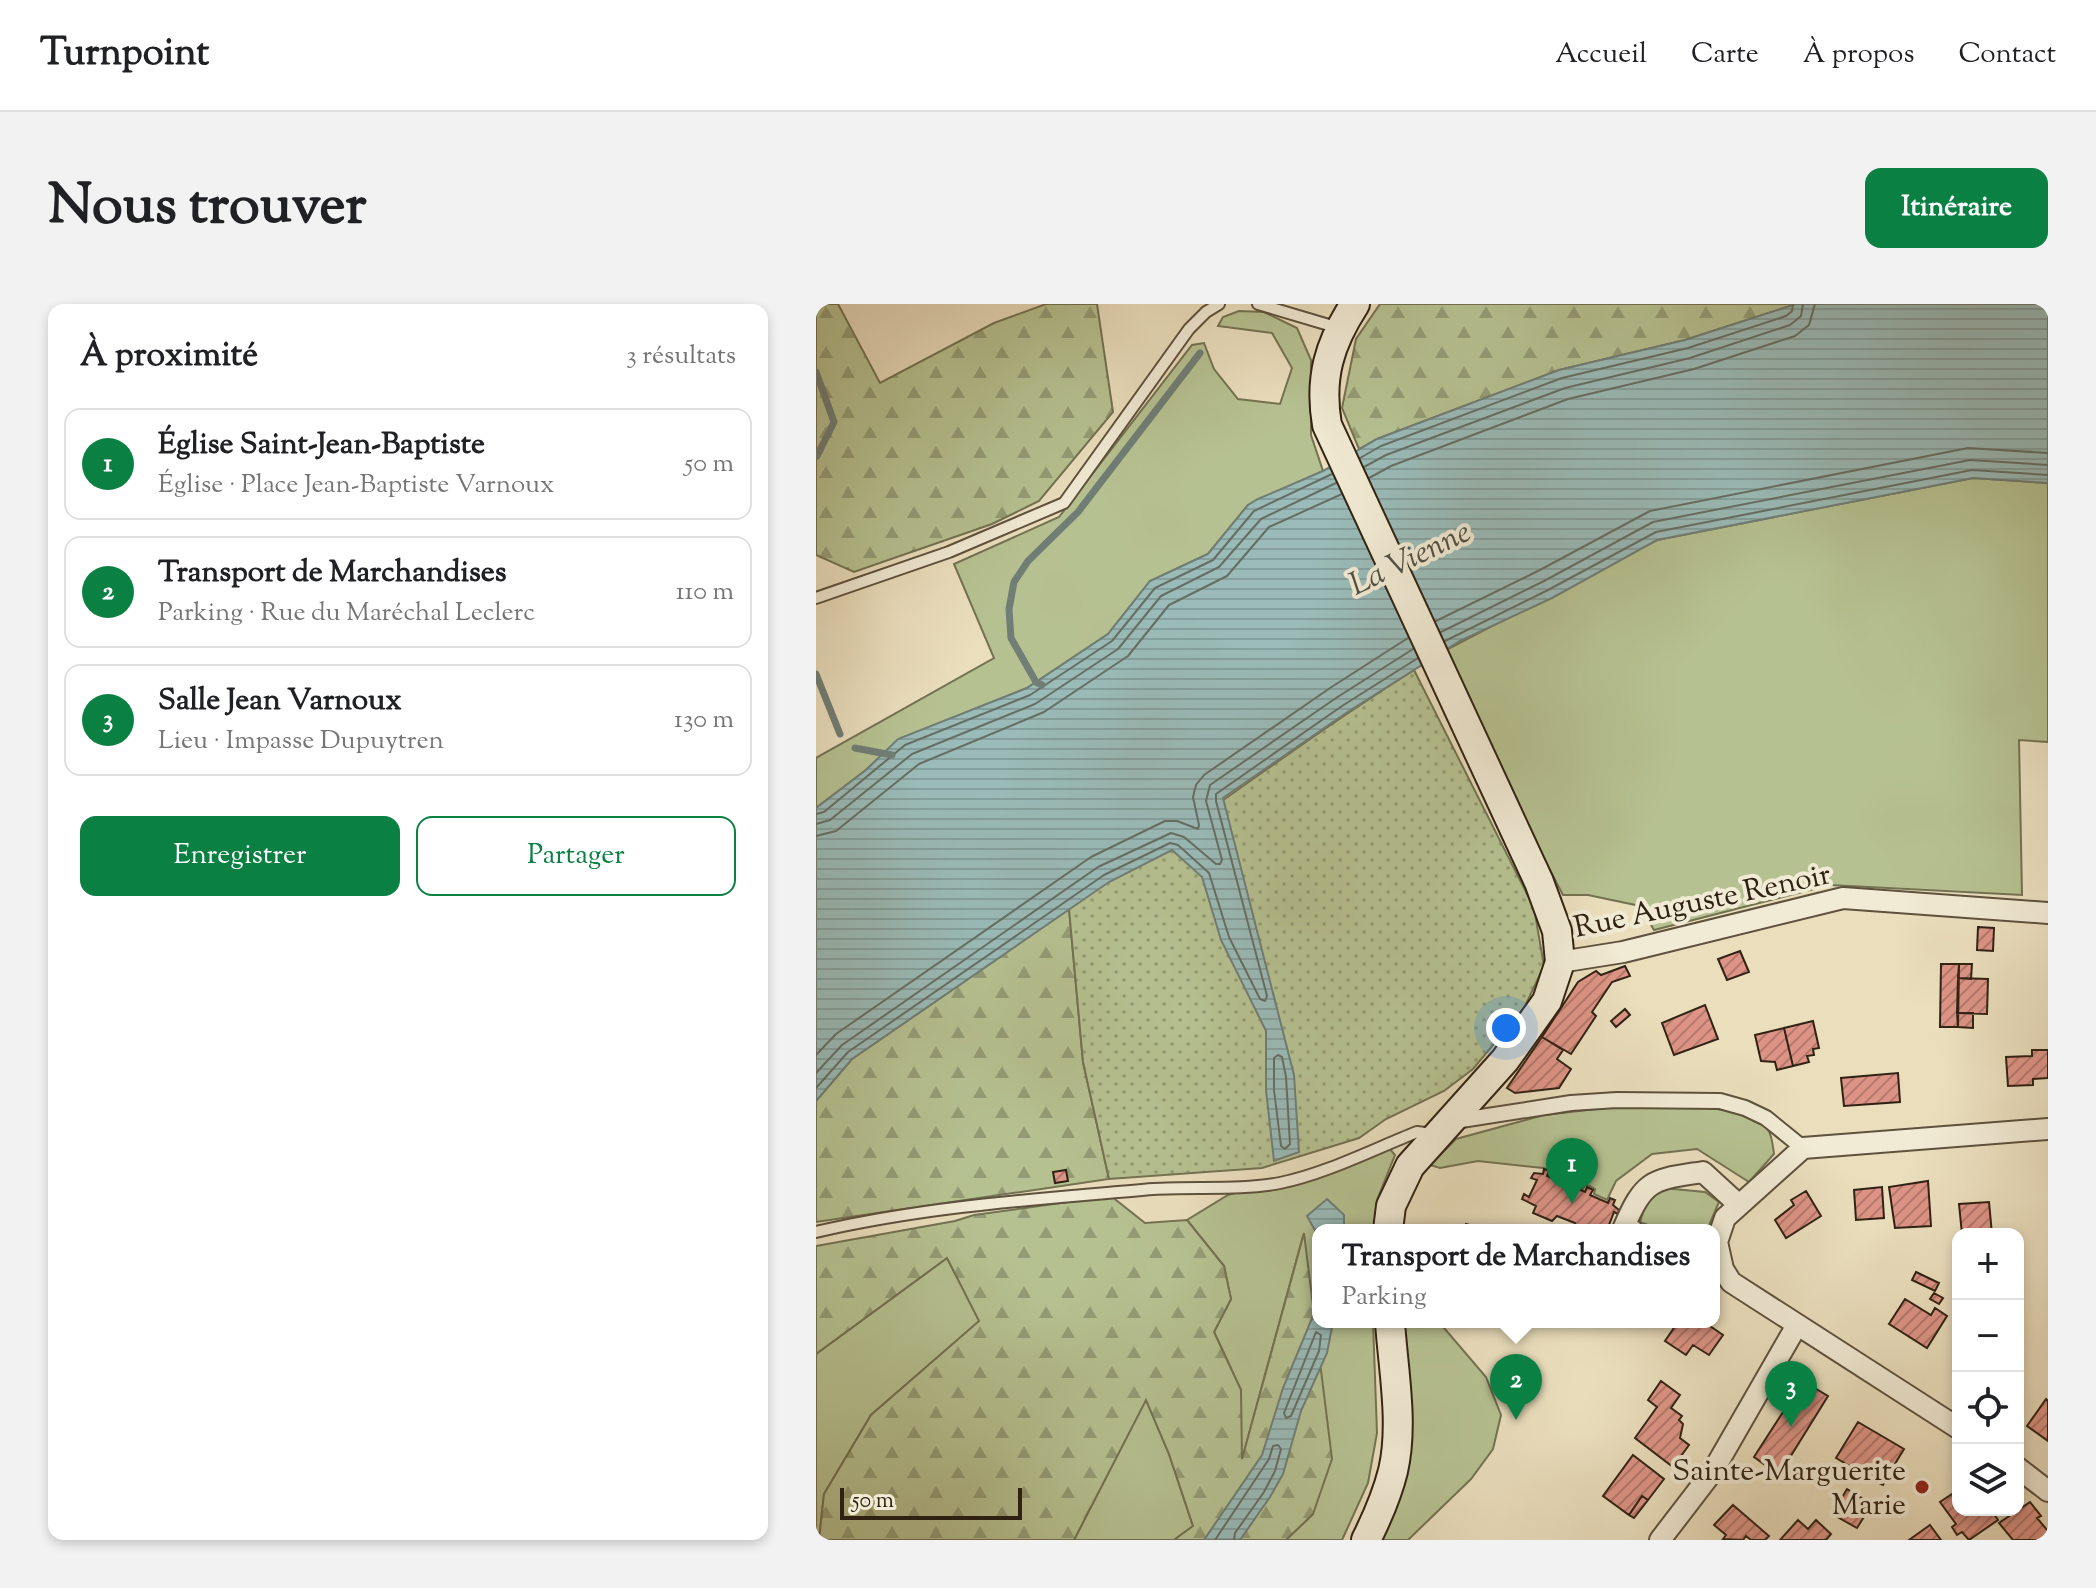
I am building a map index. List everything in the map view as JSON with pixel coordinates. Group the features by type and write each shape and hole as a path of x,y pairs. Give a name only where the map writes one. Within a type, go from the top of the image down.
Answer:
{"main road":[{"path":"1355,304 1339,328 1325,371 1322,399 1327,425 1539,882 1557,931 1560,962 1547,1001 1505,1060 1410,1166 1391,1206 1389,1224"},
{"path":"1366,1540 1379,1513 1393,1469 1397,1423 1390,1328"}],"street":[{"name":"Rue Auguste Renoir","path":"1560,962 1623,952 1843,898 2048,913"},
{"path":"1445,1128 1571,1103 1720,1101 1766,1118 1803,1148"},
{"path":"1720,1233 1725,1218 1803,1148 2048,1129"},
{"path":"1625,1224 1636,1199 1658,1179 1703,1172 1739,1205"},
{"path":"1720,1269 1731,1282 1952,1424"},
{"path":"1660,1540 1713,1471 1797,1325"},
{"path":"2024,1473 2048,1491"}],"lane":[{"path":"816,598 955,550 1064,503 1189,329 1219,304"},
{"path":"1258,304 1339,328"},
{"path":"816,1232 979,1204 1155,1189 1280,1183 1417,1132 1445,1128"}],"green space":[{"path":"816,304 838,304 880,383 994,323 1046,304 1097,304 1113,412 1039,501 992,524 854,572 816,555"},
{"path":"1380,304 1796,304 1685,340 1559,370 1377,439 1359,449 1342,408 1356,339"},
{"path":"1239,311 1264,312 1297,328 1311,360 1311,435 1323,471 1248,505 1208,554 1150,581 1108,634 1027,688 899,739 866,770 816,808 816,758 994,658 954,564 1059,517 1192,345 1204,343 1214,369 1238,399 1280,404 1292,368 1272,333 1218,326 1223,317"},
{"path":"1973,478 2048,483 2048,742 2019,740 2022,895 1830,885 1654,930 1640,906 1588,895 1563,895 1507,788 1446,650 1657,540"},
{"path":"1414,670 1534,908 1544,966 1524,1008 1473,1069 1444,1091 1386,1119 1359,1138 1262,1168 1109,1179 1083,1062 1069,909 1284,757"},
{"path":"1069,909 1083,1062 1109,1179 816,1222 816,1101 852,1059"},
{"path":"1622,1106 1700,1107 1740,1114 1768,1130 1774,1154 1749,1182 1697,1149 1652,1154 1616,1181 1607,1200 1594,1194 1595,1189 1586,1184 1583,1189 1572,1184 1573,1179 1565,1176 1563,1181 1549,1175 1551,1171 1543,1168 1478,1161 1440,1168 1430,1165 1456,1139 1544,1115"},
{"path":"1388,1147 1395,1155 1377,1200 1375,1224 1312,1224 1312,1328 1373,1328 1377,1433 1368,1483 1342,1540 1286,1540 1313,1514 1303,1236 1241,1463 1241,1390 1214,1332 1231,1299 1224,1266 1187,1220 1228,1195"},
{"path":"1663,1188 1705,1192 1719,1202 1710,1224 1645,1224 1640,1222 1646,1203"},
{"path":"1111,1196 1145,1223 1187,1220 1224,1266 1231,1299 1214,1332 1241,1390 1242,1459 1304,1233 1312,1298 1312,1328 1316,1328 1332,1459 1313,1514 1286,1540 1174,1540 1193,1526 1169,1454 1146,1400 1074,1540 819,1540 824,1494 871,1415 979,1321 947,1258 816,1354 816,1246 974,1215"},
{"path":"947,1258 980,1321 871,1415 824,1494 819,1540 816,1540 816,1354"},
{"path":"1400,1328 1444,1328 1486,1377 1501,1415 1493,1449 1471,1479 1408,1540 1379,1540"},
{"path":"1146,1399 1169,1454 1193,1526 1174,1540 1074,1540"}],"water":[{"name":"La Vienne","path":"1796,304 2048,304 2048,483 1973,478 1657,540 1552,598 1460,641 1346,713 1223,798 1294,1075 1299,1152 1274,1161 1266,1090 1266,1031 1221,940 1202,877 1172,850 1109,882 852,1059 816,1101 816,808 866,770 898,739 1027,688 1108,634 1150,581 1208,554 1248,505 1323,471 1377,439 1559,370 1685,340"},
{"path":"1327,1199 1344,1215 1344,1224 1312,1225 1307,1216"},
{"path":"1312,1318 1312,1328 1332,1328 1327,1353 1301,1411 1283,1474 1270,1497 1240,1540 1204,1540 1262,1455 1283,1388"}],"building":[{"path":"1978,927 1994,928 1993,951 1977,950"},
{"path":"1740,951 1749,972 1727,980 1718,959"},
{"path":"1941,964 1959,964 1958,1027 1940,1027"},
{"path":"1959,964 1972,964 1971,979 1958,978"},
{"path":"1625,966 1630,976 1612,982 1592,1012 1596,1016 1571,1054 1542,1037 1578,982 1596,971 1601,975"},
{"path":"1958,978 1988,979 1987,1014 1957,1013"},
{"path":"1705,1005 1718,1039 1674,1055 1662,1023"},
{"path":"1625,1009 1630,1015 1616,1027 1611,1021"},
{"path":"1957,1013 1973,1013 1973,1028 1958,1027"},
{"path":"1813,1021 1819,1048 1813,1049 1814,1055 1807,1056 1809,1062 1793,1066 1784,1028"},
{"path":"1784,1028 1793,1066 1777,1070 1775,1062 1761,1061 1755,1035"},
{"path":"1542,1037 1563,1050 1557,1059 1571,1069 1559,1088 1515,1093 1507,1088"},
{"path":"2032,1050 2048,1050 2048,1078 2033,1079 2033,1085 2008,1086 2006,1057 2032,1056"},
{"path":"1898,1073 1900,1102 1844,1106 1841,1078"},
{"path":"1544,1169 1549,1171 1547,1176 1563,1183 1565,1178 1571,1180 1569,1185 1585,1192 1587,1187 1593,1190 1590,1195 1608,1203 1610,1198 1615,1200 1613,1205 1619,1210 1618,1214 1614,1212 1609,1224 1574,1224 1557,1216 1552,1221 1533,1213 1536,1206 1522,1199 1524,1194 1529,1197 1537,1180 1531,1178 1534,1173 1543,1174"},
{"path":"1066,1170 1068,1181 1055,1183 1053,1172"},
{"path":"1928,1181 1931,1226 1895,1228 1889,1187"},
{"path":"1882,1187 1884,1218 1856,1220 1854,1190"},
{"path":"1806,1191 1821,1216 1786,1238 1775,1220 1794,1205 1791,1200"},
{"path":"1989,1202 1991,1228 1961,1228 1959,1204"},
{"path":"1916,1272 1939,1283 1935,1291 1912,1280"},
{"path":"1934,1293 1943,1298 1939,1304 1930,1299"},
{"path":"1905,1299 1931,1315 1935,1308 1947,1316 1927,1348 1889,1324"},
{"path":"1674,1328 1713,1328 1723,1335 1709,1355 1693,1345 1686,1355 1665,1341"},
{"path":"1661,1381 1680,1395 1671,1408 1682,1416 1679,1420 1683,1424 1680,1438 1689,1445 1673,1467 1635,1438 1657,1407 1648,1400"},
{"path":"1803,1381 1828,1396 1779,1475 1754,1457"},
{"path":"2046,1399 2048,1401 2048,1441 2027,1426"},
{"path":"1858,1422 1904,1449 1887,1477 1880,1473 1875,1481 1836,1458"},
{"path":"1633,1455 1664,1479 1648,1500 1642,1496 1629,1515 1603,1496"},
{"path":"1880,1473 1887,1477 1883,1485 1875,1481"},
{"path":"1847,1489 1872,1504 1857,1528 1832,1514"},
{"path":"1952,1494 1952,1516 1995,1516 1998,1520 1969,1540 1962,1532 1957,1535 1952,1527 1956,1524 1940,1502"},
{"path":"1642,1496 1648,1500 1634,1518 1629,1515"},
{"path":"2030,1502 2041,1516 2037,1518 2048,1531 2048,1540 2013,1540 1999,1523 2009,1516 2024,1516 2024,1506"},
{"path":"1733,1505 1769,1536 1765,1540 1751,1540 1746,1536 1743,1540 1723,1539 1726,1535 1714,1525"},
{"path":"1798,1520 1808,1529 1816,1520 1831,1534 1826,1540 1780,1540"},
{"path":"1930,1525 1941,1540 1909,1540"}],"waterway":[{"path":"1042,685 1036,682 1011,638 1009,609 1014,582 1028,561 1078,512 1200,353"},
{"path":"816,372 834,422 817,456"},
{"path":"816,674 840,734"},
{"path":"855,748 892,755"}],"place":[{"name":"Église Saint-Jean-Baptiste","path":"1572,1204"},
{"name":"Transport de Marchandises","path":"1516,1420"},
{"name":"Salle Jean Varnoux","path":"1791,1427"},
{"name":"Sainte-Marguerite Marie","path":"1922,1487"}]}
